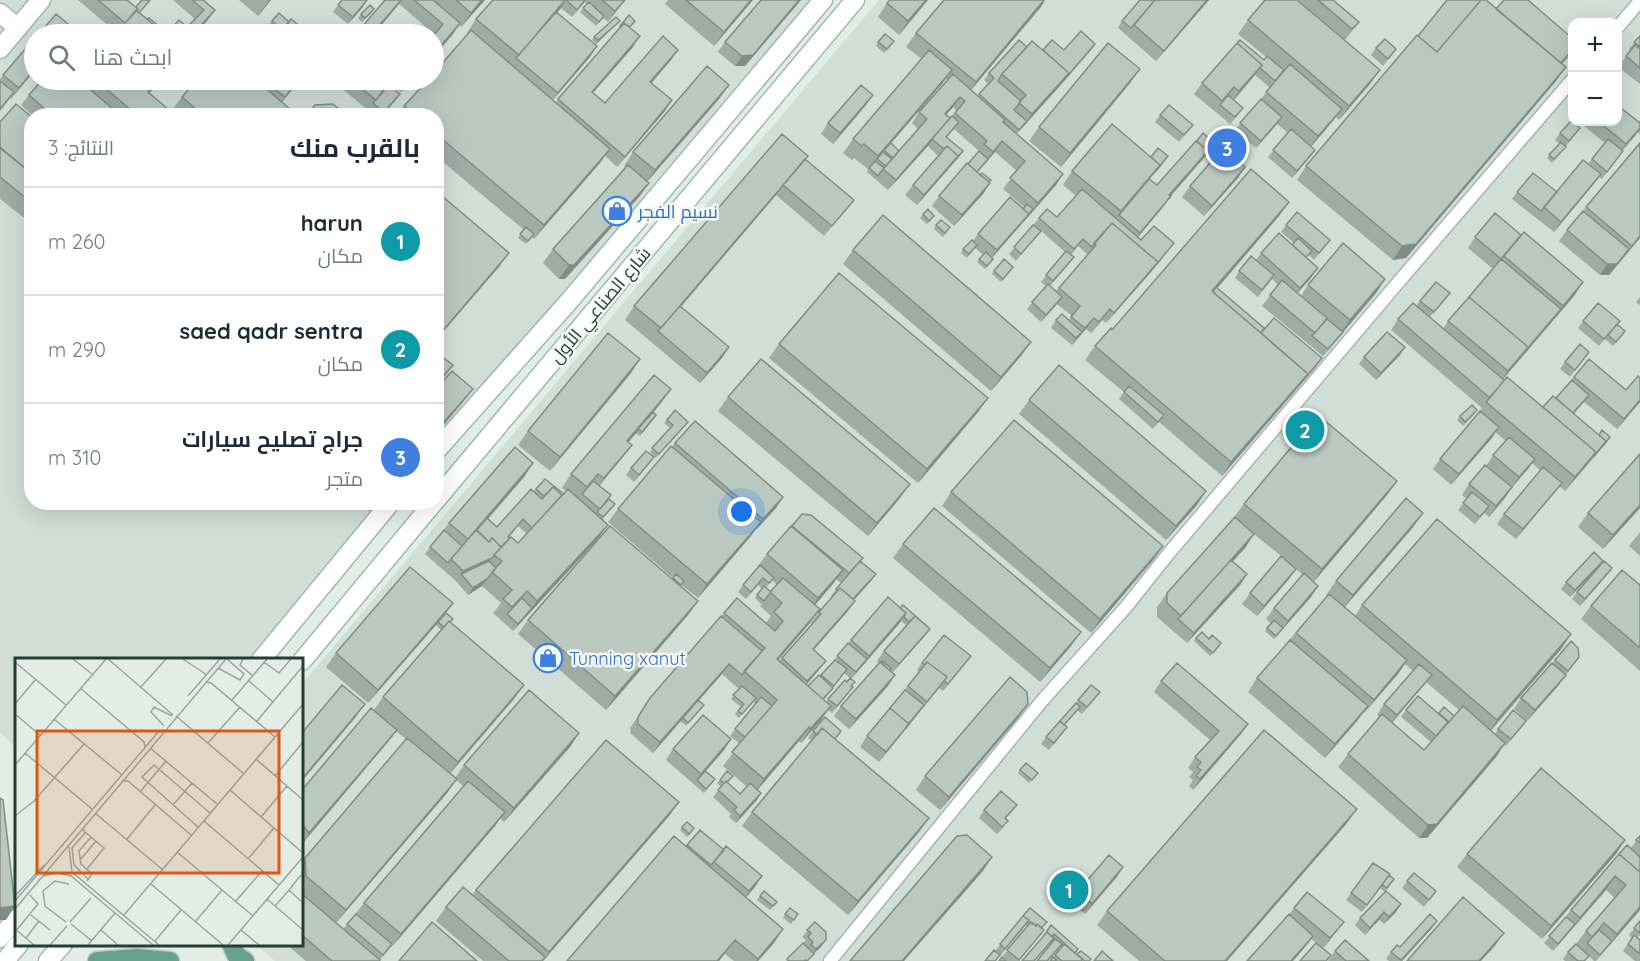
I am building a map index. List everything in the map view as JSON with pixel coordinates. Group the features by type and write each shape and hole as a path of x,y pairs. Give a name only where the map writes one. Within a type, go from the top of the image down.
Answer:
{"main road":[{"path":"0,49 41,0"},
{"name":"شارع الصناعي الأول","path":"444,442 571,298 823,0"},
{"name":"شارع الصناعي الأول","path":"444,490 855,0"},
{"path":"0,13 18,28"},
{"path":"263,658 384,510"},
{"name":"شارع الصناعي الأول","path":"303,660 428,510"},
{"path":"0,938 15,920"},
{"path":"5,961 18,946"},
{"path":"48,961 62,946"},
{"path":"97,961 138,958 170,961"}],"street":[{"path":"1622,21 1640,1"},
{"path":"830,961 1041,702 1126,607 1176,544 1568,85"}],"shaded area":[{"path":"0,0 811,0 444,441 444,108 24,108 24,510 386,510 262,658 15,658 15,746 0,733"},
{"path":"879,0 1640,0 1640,961 275,961 257,946 303,946 303,683"}],"building":[{"path":"98,0 127,0 138,9 125,23"},
{"path":"142,0 150,0 139,13 136,7"},
{"path":"192,0 203,0 215,10 202,24 190,24 204,10"},
{"path":"342,0 367,0 353,17 338,5"},
{"path":"385,0 401,0 381,24 365,24"},
{"path":"414,0 433,0 460,23 444,42 443,24"},
{"path":"456,0 482,0 471,13"},
{"path":"493,0 565,0 519,55 476,19"},
{"path":"566,0 585,0 577,10"},
{"path":"602,0 625,0 615,11"},
{"path":"686,0 751,0 724,32"},
{"path":"761,0 799,0 753,55 742,56 725,42"},
{"path":"890,0 926,0 908,21 887,3"},
{"path":"944,0 1044,0 976,82 916,33"},
{"path":"1140,0 1155,0 1131,28 1122,21"},
{"path":"1155,0 1207,0 1164,51 1134,25"},
{"path":"1265,0 1297,0 1380,70 1349,106 1248,20"},
{"path":"1318,0 1333,0 1359,22 1352,29"},
{"path":"1447,0 1481,0 1437,52 1418,36"},
{"path":"1481,0 1486,0 1566,67 1416,244 1402,246 1306,166 1417,35 1437,52"},
{"path":"1504,0 1528,0 1568,35 1568,55 1561,63 1496,9"},
{"path":"589,2 604,16 599,22 583,8"},
{"path":"370,5 374,9 365,18 361,14"},
{"path":"136,10 153,24 124,24"},
{"path":"556,12 597,46 558,93 516,58"},
{"path":"279,13 289,22 275,24 272,21"},
{"path":"56,14 68,24 48,24"},
{"path":"629,15 635,21 630,27 624,23 621,27 620,26"},
{"path":"616,17 620,21 598,40 594,37"},
{"path":"291,19 297,24 287,24"},
{"path":"624,23 640,36 592,92 605,103 663,36 678,50 650,82 672,100 625,157 558,99"},
{"path":"471,30 610,149 544,225 444,141 444,108 406,108 404,106 419,90 444,90 444,61"},
{"path":"1081,31 1095,44 1064,80 1069,73 1043,50 1052,40 1064,50"},
{"path":"885,34 894,41 887,49 878,42"},
{"path":"1640,36 1640,47 1634,42"},
{"path":"1385,39 1396,49 1388,59 1376,48"},
{"path":"1019,40 1027,47 998,81 1021,101 1014,110 1027,121 1019,130 979,94 994,78 989,73"},
{"path":"1240,40 1264,60 1267,56 1284,70 1275,81 1260,68 1262,65 1237,43"},
{"path":"1032,41 1069,73 1032,114 1019,103 1026,95 1002,74"},
{"path":"1108,43 1140,69 1070,153 1039,127"},
{"path":"1237,43 1262,65 1239,91 1234,87 1222,101 1202,83"},
{"path":"1635,45 1640,49 1640,68 1626,56"},
{"path":"24,50 24,82 19,88 3,75"},
{"path":"929,50 952,70 878,156 864,144 862,146 853,139"},
{"path":"1290,64 1342,109 1318,136 1266,92"},
{"path":"707,66 729,85 655,170 633,152"},
{"path":"953,74 1005,120 1003,122 1063,174 1038,203 1010,178 1025,161 1002,141 993,152 984,144 987,141 955,113 965,101 960,97 945,114 950,118 896,180 883,169 927,119 919,112"},
{"path":"0,81 14,92 0,109"},
{"path":"861,85 873,95 840,133 828,123"},
{"path":"33,90 91,90 112,108 44,108 29,95"},
{"path":"108,90 150,90 148,92 167,108 129,108"},
{"path":"188,90 268,90 289,108 195,108 182,97"},
{"path":"276,90 291,90 285,97"},
{"path":"364,90 384,90 376,100"},
{"path":"385,90 395,90 400,94 388,108 379,108 373,103"},
{"path":"1228,95 1243,108 1235,117 1220,105"},
{"path":"1261,99 1282,117 1261,141 1240,123"},
{"path":"16,104 24,110 24,167 0,147 0,122"},
{"path":"333,104 338,108 313,108 315,105"},
{"path":"1169,105 1193,125 1184,135 1160,115"},
{"path":"1622,109 1640,123 1640,128 1626,144 1604,126 1622,126"},
{"path":"952,116 959,122 946,137 963,151 956,159 958,156 947,146 944,149 932,139"},
{"path":"1112,124 1160,165 1121,211 1072,171"},
{"path":"1568,124 1580,128 1569,141 1560,133"},
{"path":"1291,129 1315,150 1297,171 1273,150"},
{"path":"1203,133 1215,144 1206,154 1208,151 1197,141"},
{"path":"782,134 808,156 661,328 634,306"},
{"path":"1608,139 1623,151 1607,172 1592,159"},
{"path":"1196,141 1208,151 1169,195 1171,196 1140,233 1119,215 1149,179 1157,185"},
{"path":"1561,142 1566,147 1554,159 1549,155"},
{"path":"891,143 899,151 893,158 884,150"},
{"path":"1640,143 1640,236 1632,246 1586,207"},
{"path":"947,146 958,156 924,195 913,185"},
{"path":"0,148 24,168 24,196 0,177"},
{"path":"1158,148 1168,156 1155,172 1160,165 1151,157"},
{"path":"1223,148 1245,167 1212,206 1190,186"},
{"path":"979,151 988,159 977,172 968,164"},
{"path":"883,152 892,159 886,166 877,159"},
{"path":"805,159 854,200 832,226 783,185"},
{"path":"1583,160 1601,174 1561,222 1544,207"},
{"path":"875,161 884,168 878,176 869,168"},
{"path":"967,163 990,183 962,215 939,196"},
{"path":"628,165 649,183 574,265 569,265 553,249"},
{"path":"1251,169 1289,202 1212,291 1308,374 1231,462 1095,346 1111,328 1112,330"},
{"path":"982,173 991,180 989,182 980,175"},
{"path":"1533,173 1557,192 1541,211 1517,192"},
{"path":"1082,189 1141,240 1154,226 1174,243 1156,265 1158,262 1112,223 1092,247 1083,239 1074,249 1039,218 1047,209 1057,217"},
{"path":"1010,197 1029,214 997,250 978,234"},
{"path":"444,198 509,253 444,329"},
{"path":"1027,204 1033,209 1029,214 1023,209"},
{"path":"928,209 934,216 929,221 923,214"},
{"path":"1583,211 1629,249 1617,264 1607,264 1567,230"},
{"path":"1297,212 1330,240 1319,253 1286,225"},
{"path":"1495,213 1521,235 1501,259 1475,237"},
{"path":"883,215 1031,342 1001,377 853,250"},
{"path":"941,220 950,227 945,233 936,225"},
{"path":"1112,223 1158,262 1114,313 1110,309 1099,322 1094,318 1085,328 1071,317 1080,306 1059,288"},
{"path":"1033,225 1041,231 1021,254 1014,247"},
{"path":"526,227 534,234 528,241 520,234"},
{"path":"1524,232 1583,282 1563,306 1504,256"},
{"path":"1279,233 1318,268 1300,288 1261,253"},
{"path":"1298,238 1312,251 1306,257 1292,245"},
{"path":"972,240 977,245 969,254 963,249"},
{"path":"1343,243 1385,279 1350,320 1308,285"},
{"path":"1066,251 1074,257 1053,281 1046,275"},
{"path":"986,252 993,259 987,266 979,259"},
{"path":"1251,256 1274,275 1262,290 1239,271"},
{"path":"1004,259 1013,267 1003,279 994,271"},
{"path":"1501,259 1561,309 1526,350 1528,347 1469,297"},
{"path":"839,273 988,398 927,469 779,344"},
{"path":"1282,280 1327,318 1315,333 1270,295"},
{"path":"1436,282 1450,293 1434,312 1420,301"},
{"path":"1048,284 1062,297 1046,315 1032,302"},
{"path":"1216,287 1264,328 1261,333 1213,292"},
{"path":"1469,297 1528,347 1508,371 1448,321"},
{"path":"1413,303 1504,380 1490,398 1398,319"},
{"path":"1598,303 1620,321 1604,339 1583,321"},
{"path":"680,306 729,347 707,373 658,331"},
{"path":"1062,314 1082,332 1076,338 1056,320"},
{"path":"1274,318 1322,358 1306,377 1308,374 1261,333"},
{"path":"1327,319 1343,332 1328,349 1312,336"},
{"path":"1617,324 1625,331 1616,342 1608,335"},
{"path":"1387,332 1405,347 1381,373 1364,357"},
{"path":"608,333 640,359 560,457 528,431"},
{"path":"1580,344 1589,352 1575,370 1565,362"},
{"path":"444,358 453,365 444,375"},
{"path":"761,359 910,484 877,523 728,397"},
{"path":"1589,359 1626,390 1638,376 1640,378 1640,400 1624,419 1574,377"},
{"path":"1059,365 1206,491 1176,526 1029,400"},
{"path":"452,371 473,389 444,422 444,380"},
{"path":"654,375 671,389 627,441 632,445 604,478 598,474 587,487 571,474"},
{"path":"1507,377 1596,452 1575,477 1486,402"},
{"path":"1572,380 1589,395 1573,413 1556,398"},
{"path":"1129,386 1164,415 1158,422 1124,392"},
{"path":"1553,396 1606,441 1594,456 1596,452 1543,407"},
{"path":"1472,405 1477,410 1465,422 1460,416"},
{"path":"675,410 688,422 659,454 652,448 673,425 667,420"},
{"path":"1480,411 1499,427 1459,474 1440,459"},
{"path":"653,412 656,415 642,432 638,429"},
{"path":"1318,415 1397,481 1322,569 1244,504"},
{"path":"1014,420 1163,546 1100,619 951,492"},
{"path":"695,421 783,497 763,519 675,443"},
{"path":"1602,430 1610,437 1601,448 1606,441 1599,435"},
{"path":"1509,437 1535,459 1519,477 1493,455"},
{"path":"671,446 761,522 707,584 618,509"},
{"path":"515,447 533,463 468,539 449,523"},
{"path":"646,451 654,457 639,475 631,468"},
{"path":"1640,454 1640,505 1613,535 1588,513"},
{"path":"1485,465 1512,487 1496,506 1469,484"},
{"path":"1543,467 1562,483 1523,529 1504,514"},
{"path":"545,479 564,494 562,495 553,487 544,496 536,489"},
{"path":"593,481 611,495 600,509 582,494"},
{"path":"553,487 562,495 532,528 523,519 501,547 492,538 489,542 477,530 487,518 497,527 531,489 542,499"},
{"path":"568,489 608,525 537,601 527,591 512,607 503,599 512,590 492,572 502,561 494,555 511,537 518,543"},
{"path":"1472,492 1489,506 1480,517 1463,503"},
{"path":"1406,498 1423,513 1353,595 1336,581"},
{"path":"609,499 615,504 603,517 597,512"},
{"path":"934,508 1081,632 1050,668 903,544"},
{"path":"802,514 811,515 863,558 849,573 792,526"},
{"path":"1235,517 1254,534 1181,616 1167,603 1167,593"},
{"path":"1437,519 1571,634 1497,720 1362,605"},
{"path":"610,526 698,601 615,696 528,620"},
{"path":"791,526 843,570 818,598 767,554"},
{"path":"444,530 462,546 448,563 430,547"},
{"path":"476,530 489,542 492,538 501,547 492,558 463,571 451,559"},
{"path":"1594,552 1603,561 1575,590 1566,582"},
{"path":"1281,556 1296,569 1264,606 1250,593"},
{"path":"1231,560 1247,574 1194,633 1178,619"},
{"path":"489,561 496,568 487,579 473,588 461,574"},
{"path":"860,561 876,574 853,599 840,588 837,591 836,589"},
{"path":"1604,561 1612,568 1585,599 1577,592"},
{"path":"760,565 774,578 769,583 763,578 751,592 743,585"},
{"path":"410,567 453,603 378,690 336,653"},
{"path":"1622,570 1640,585 1640,648 1591,606"},
{"path":"1304,573 1318,586 1288,621 1274,608"},
{"path":"676,574 684,581 681,585 673,578"},
{"path":"783,578 820,609 777,659 831,706 810,729 809,727 764,779 732,752 777,700 744,671 765,648 724,613 737,598 775,631 783,621 774,612 782,603 770,592"},
{"path":"764,586 771,592 764,601 757,595"},
{"path":"840,588 855,601 813,649 826,661 807,681 782,658 821,614 819,612"},
{"path":"1329,594 1407,660 1374,700 1296,633"},
{"path":"888,597 906,613 869,656 851,640"},
{"path":"522,598 532,608 518,624 507,614"},
{"path":"903,605 928,627 915,616 909,622 904,617 906,613 900,608"},
{"path":"446,613 453,619 444,627 438,622"},
{"path":"721,616 762,651 742,675 729,664 660,742 638,724 638,717 650,698"},
{"path":"915,616 930,629 899,664 884,651"},
{"path":"1274,620 1283,628 1276,636 1267,628"},
{"path":"449,621 524,685 458,762 383,697"},
{"path":"1202,632 1209,639 1212,635 1221,643 1213,653 1196,638"},
{"path":"944,635 971,656 948,684 944,681 947,677 927,662 925,665 922,663"},
{"path":"1290,640 1368,706 1335,744 1257,678"},
{"path":"1571,641 1578,648 1579,657 1568,671 1555,660"},
{"path":"848,643 867,659 856,672 837,656"},
{"path":"835,660 847,669 834,686 821,675"},
{"path":"880,662 895,675 856,719 841,706"},
{"path":"881,662 891,668 889,670"},
{"path":"927,662 947,677 927,702 908,686"},
{"path":"1177,663 1248,724 1200,779 1196,776 1201,770 1197,767 1201,762 1195,757 1219,731 1161,681"},
{"path":"1552,663 1566,675 1535,710 1521,698"},
{"path":"1419,664 1432,675 1397,715 1384,704"},
{"path":"819,675 833,688 823,699 808,686"},
{"path":"1010,677 1027,692 1028,704 949,797 925,776"},
{"path":"850,678 855,682 851,686 853,687 837,706 828,699 845,680 847,682"},
{"path":"342,685 365,704 303,778 303,732"},
{"path":"1091,685 1100,692 1087,707 1078,700"},
{"path":"742,686 756,698 742,714 738,711 744,704 733,695"},
{"path":"529,690 579,733 514,808 464,765"},
{"path":"905,690 924,705 909,724 890,708"},
{"path":"1418,696 1448,722 1436,736 1406,710"},
{"path":"761,697 772,706 745,737 735,729"},
{"path":"698,700 704,705 688,723 683,718"},
{"path":"1076,703 1080,707 1064,725 1060,721"},
{"path":"1463,706 1505,743 1437,824 1428,825 1348,754 1382,714 1424,750"},
{"path":"1444,707 1454,716 1449,722 1439,713"},
{"path":"371,708 397,730 309,833 303,825 303,789"},
{"path":"890,708 909,724 886,752 867,736"},
{"path":"1513,710 1526,721 1511,739 1498,729"},
{"path":"703,715 731,739 701,774 673,749"},
{"path":"825,717 841,731 835,739 822,728 817,735 813,731"},
{"path":"1060,721 1067,727 1054,743 1046,737"},
{"path":"822,728 929,818 858,901 752,812"},
{"path":"1264,730 1357,809 1225,961 1165,961 1107,911"},
{"path":"407,738 457,779 346,910 306,876 305,858"},
{"path":"606,740 679,802 549,952 476,890"},
{"path":"1026,763 1038,773 1032,780 1020,770"},
{"path":"1541,768 1625,840 1551,926 1467,854"},
{"path":"705,771 715,779 706,789 697,780"},
{"path":"727,771 733,776 724,783 720,780"},
{"path":"468,781 505,812 401,934 364,903"},
{"path":"726,781 740,794 750,783 761,793 740,816 734,810 737,807 718,790"},
{"path":"1001,791 1017,805 1005,818 1008,821 1002,827 984,810"},
{"path":"0,798 3,800 15,906 0,908"},
{"path":"687,822 694,828 689,834 682,827"},
{"path":"700,830 724,850 711,865 687,845"},
{"path":"967,835 992,857 902,961 850,961 957,836"},
{"path":"674,836 783,929 758,959 735,940 717,961 567,961"},
{"path":"1627,845 1640,857 1640,872 1619,854"},
{"path":"726,846 762,876 749,891 714,862"},
{"path":"1619,854 1640,872 1640,907 1617,934 1604,923 1592,937 1586,931 1626,885 1615,876 1580,918 1571,910"},
{"path":"1109,855 1123,867 1092,904 1078,891"},
{"path":"1373,863 1390,874 1367,905 1351,893"},
{"path":"1414,873 1436,891 1429,900 1407,881"},
{"path":"1389,875 1394,879 1387,888 1382,885"},
{"path":"463,887 545,957 542,961 509,961 446,907"},
{"path":"764,891 777,902 773,906 760,896"},
{"path":"1386,891 1401,904 1389,917 1384,912 1370,928 1360,918"},
{"path":"1307,892 1344,922 1330,938 1294,908"},
{"path":"303,895 380,960 332,961 303,936"},
{"path":"1463,897 1504,933 1479,961 1407,961"},
{"path":"790,908 798,914 794,920 785,914"},
{"path":"1030,908 1047,922 1041,928 1022,917"},
{"path":"356,914 392,944 383,955 347,924"},
{"path":"1289,914 1313,936 1291,961 1247,961"},
{"path":"1430,914 1437,921 1401,960 1391,952 1397,945 1400,947"},
{"path":"1023,916 1029,920 1005,949 1000,944"},
{"path":"1566,917 1575,924 1558,944 1549,936"},
{"path":"1640,921 1640,933 1634,928"},
{"path":"432,922 477,961 399,961"},
{"path":"815,922 826,932 826,940 816,949 811,945 813,942 808,937 811,933 807,930"},
{"path":"1031,922 1044,930 1019,960 1007,950"},
{"path":"1051,925 1078,949 1075,953 1054,934 1052,937 1049,934 1047,931"},
{"path":"1599,930 1612,941 1600,955 1587,943"},
{"path":"1047,932 1054,938 1034,961 1022,961"},
{"path":"1634,935 1640,940 1640,954 1628,944"},
{"path":"1055,939 1062,944 1047,961 1037,961"},
{"path":"1345,940 1369,961 1346,961 1335,951"},
{"path":"803,943 814,954 807,961 789,961 787,959"},
{"path":"1316,943 1331,955 1326,961 1300,961"},
{"path":"1064,944 1082,959 1081,961 1062,961 1055,955"},
{"path":"1576,944 1589,956 1584,961 1578,961 1568,952"},
{"path":"994,950 1000,955 995,961 985,961"},
{"path":"1081,951 1091,959 1089,961 1085,961 1077,954"},
{"path":"1102,951 1113,961 1094,961"}],"place":[{"name":"جراج تصليح سيارات","path":"1227,148"},
{"name":"نسيم الفجر","path":"617,211"},
{"name":"saed qadr sentra","path":"1305,430"},
{"name":"Tunning xanut","path":"548,658"},
{"name":"harun","path":"1069,890"}]}
